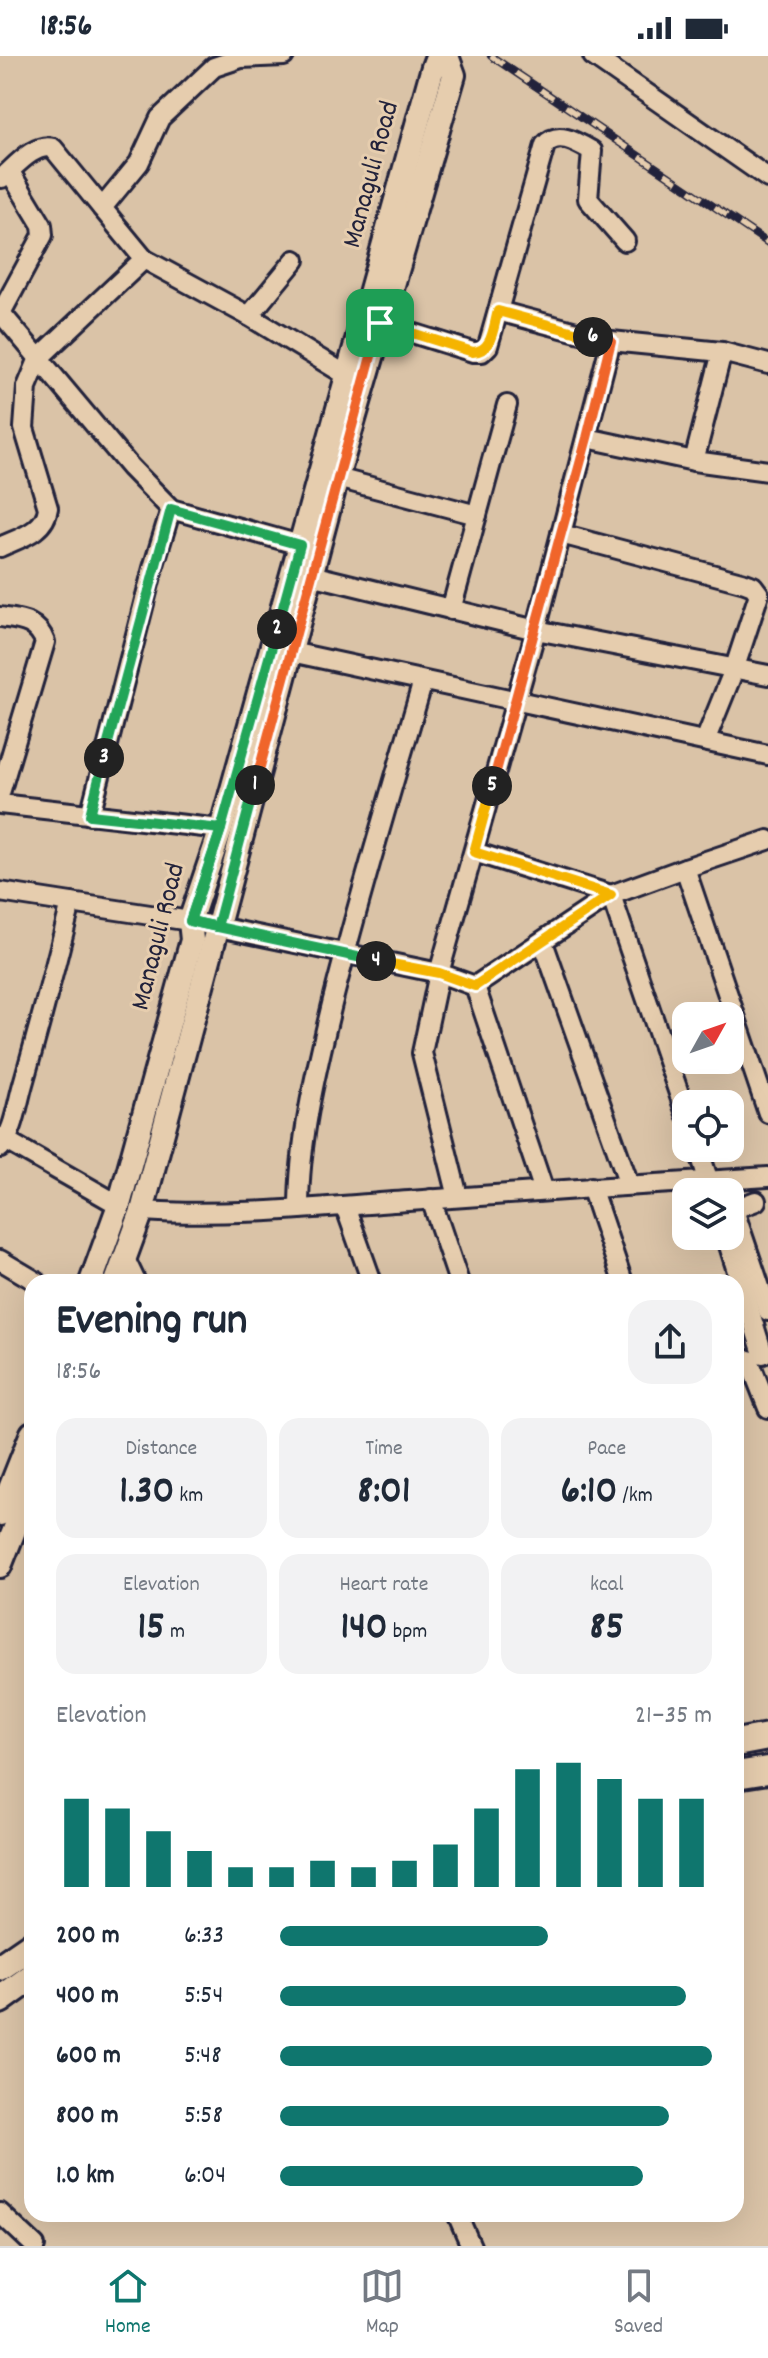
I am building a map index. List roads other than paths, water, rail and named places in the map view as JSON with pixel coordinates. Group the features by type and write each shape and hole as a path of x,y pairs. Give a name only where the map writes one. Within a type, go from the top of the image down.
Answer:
{"highway":[{"path":"744,1742 768,1737"},
{"path":"744,1774 768,1770"},
{"path":"0,1967 24,1950"},
{"path":"0,2000 24,1983"}],"main road":[{"name":"Managuli Road","path":"94,1274 119,1205 192,940 190,921 221,829 433,67 436,59 445,56 454,75 337,478 142,1211 119,1274"},
{"path":"0,1514 24,1453"},
{"path":"0,1566 24,1505"}],"street":[{"path":"102,208 139,163 160,118 209,61 284,56"},
{"path":"593,56 767,177"},
{"path":"380,323 473,352 482,352 488,346 545,145 551,138 558,136 592,151 588,199 625,241"},
{"path":"300,545 171,509 130,467 3,319 43,235 42,225 5,176 38,148 53,148 144,259 249,316 348,376"},
{"path":"0,547 33,531 47,517 48,508 24,428 27,387 39,358 144,259"},
{"path":"249,316 295,260"},
{"path":"498,311 611,341 722,352 768,364"},
{"path":"458,1197 422,1053 439,973 536,630 611,341"},
{"path":"694,461 722,352"},
{"path":"451,610 507,405"},
{"path":"587,438 694,461 768,471"},
{"path":"337,478 477,515"},
{"path":"90,815 171,509"},
{"path":"561,534 753,586 759,594 735,667 705,741"},
{"path":"311,575 536,630 768,675"},
{"path":"0,617 27,621 37,627 45,642 0,793"},
{"path":"291,652 768,755"},
{"path":"299,1209 299,1175 317,1067 344,955 423,681"},
{"path":"0,804 221,829"},
{"path":"475,986 611,895 768,840"},
{"path":"474,852 611,895"},
{"path":"685,868 768,1113"},
{"path":"0,892 190,921 439,973 475,986"},
{"path":"611,895 678,1090"},
{"path":"71,903 45,1009 2,1142 119,1205"},
{"path":"543,942 629,1184"},
{"path":"475,986 544,1191"},
{"path":"761,1177 762,1203 740,1207 735,1213 768,1311"},
{"path":"142,1211 193,1214 299,1209 629,1184 672,1185"},
{"path":"591,1187 620,1274"},
{"path":"431,1199 456,1274"},
{"path":"345,1206 369,1274"},
{"path":"729,1250 735,1274"},
{"path":"125,1259 132,1274"},
{"path":"0,1260 24,1274"},
{"path":"744,1314 768,1408"},
{"path":"0,2213 35,2246"},
{"path":"460,2222 471,2246"}],"railway":[{"path":"491,56 768,243"}]}
